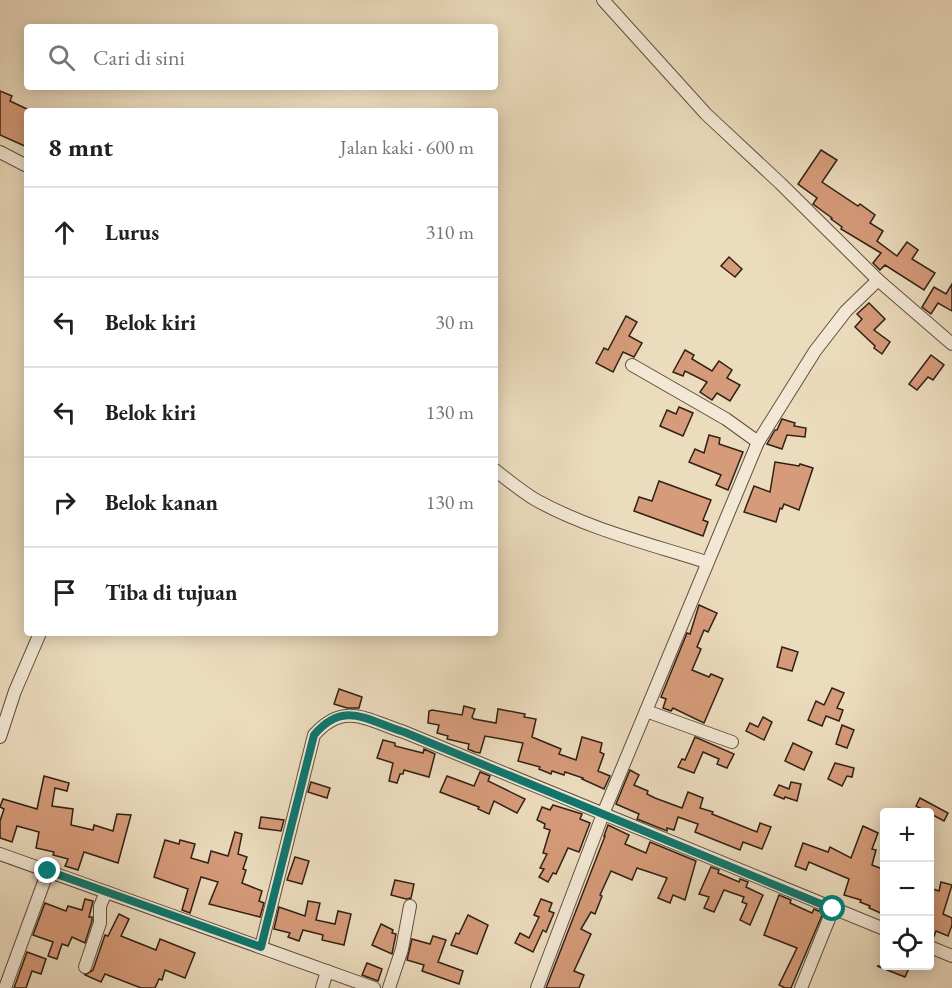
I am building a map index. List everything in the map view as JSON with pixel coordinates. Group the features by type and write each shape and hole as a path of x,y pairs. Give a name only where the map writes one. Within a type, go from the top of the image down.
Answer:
{"street":[{"path":"603,0 706,114 878,280 952,344"},
{"path":"0,152 24,164"},
{"path":"537,988 603,814 706,562 758,442 815,351 846,311 878,280"},
{"path":"632,365 726,419 758,442"},
{"path":"498,472 550,507 610,531 706,562"},
{"path":"0,737 15,691 39,636"},
{"path":"0,693 15,691"},
{"path":"646,711 732,742"},
{"path":"261,947 314,735 333,718 350,714 404,732 880,927"},
{"path":"0,854 374,988"},
{"path":"5,988 48,871"},
{"path":"85,968 100,923 100,906 105,892"},
{"path":"389,988 402,948 410,906"},
{"path":"801,988 833,909"},
{"path":"934,949 952,956"},
{"path":"322,988 327,971"}],"building":[{"path":"0,91 12,96 10,101 25,108 24,146 0,135"},
{"path":"821,150 837,160 822,182 875,215 870,223 883,231 877,241 897,256 907,242 918,250 912,259 935,273 924,290 885,265 880,270 873,263 881,253 841,229 842,227 832,218 813,204 817,198 798,184"},
{"path":"729,257 742,269 735,277 721,266"},
{"path":"952,284 952,311 938,303 931,314 922,307 934,287 946,294"},
{"path":"869,303 885,319 874,330 890,342 882,354 855,327 862,319 857,314"},
{"path":"626,316 637,322 629,336 642,343 634,357 623,352 613,372 596,363 604,348 608,350"},
{"path":"685,350 694,355 692,359 712,371 719,361 732,370 727,378 740,385 730,401 717,393 712,400 700,392 707,382 685,371 683,376 673,372"},
{"path":"931,355 944,365 933,380 928,377 917,390 909,384"},
{"path":"679,407 693,413 683,436 660,426 667,410 676,414"},
{"path":"782,419 795,423 794,426 806,428 805,437 787,435 782,449 767,444"},
{"path":"709,435 720,438 719,444 743,452 728,490 716,485 721,475 689,462 695,449 704,453"},
{"path":"775,462 799,466 800,464 813,468 799,510 784,504 782,509 780,508 776,522 744,512 754,486 770,492"},
{"path":"659,481 711,500 703,520 708,522 703,536 634,511 639,497 652,501"},
{"path":"699,605 717,613 708,632 704,630 697,647 701,649 692,670 709,677 711,674 723,679 704,723 673,708 671,711 663,708 666,699 661,697 687,633 690,634"},
{"path":"782,647 798,652 792,671 777,667"},
{"path":"832,688 844,693 837,708 843,710 839,721 826,716 822,726 808,720 816,701 824,705"},
{"path":"339,689 362,697 359,708 347,708 334,704"},
{"path":"464,706 475,709 472,717 474,719 496,723 498,709 525,714 524,717 536,719 532,737 561,749 559,754 576,760 582,737 602,743 600,752 604,754 598,771 610,776 604,789 565,772 564,775 552,771 551,774 539,769 540,767 518,761 523,743 485,736 480,753 475,752 468,749 469,744 447,739 448,736 437,733 439,725 428,723 429,711 462,715"},
{"path":"763,717 772,722 764,740 746,731 750,723 758,727"},
{"path":"842,725 854,730 847,748 836,744"},
{"path":"695,737 734,754 727,768 717,764 719,759 703,752 694,773 678,767 682,759 685,760"},
{"path":"383,740 395,743 395,746 423,753 424,749 435,754 429,777 404,770 397,783 389,781 393,763 377,758"},
{"path":"793,743 812,752 804,770 785,761"},
{"path":"835,763 854,768 852,777 847,776 842,786 828,779"},
{"path":"630,770 639,775 634,785 648,791 647,794 655,798 682,808 688,792 703,798 700,808 713,812 712,814 757,832 760,823 771,827 762,849 743,842 740,850 695,832 698,824 678,817 674,830 667,828 667,831 637,819 639,814 616,804"},
{"path":"480,772 490,776 488,781 525,799 517,813 494,801 489,814 478,809 479,807 440,792 447,776 474,786"},
{"path":"44,776 69,783 67,791 55,788 52,806 73,809 71,825 93,830 94,825 113,831 117,814 131,815 118,863 84,852 78,870 65,866 68,859 53,855 54,852 36,848 39,832 17,826 12,842 0,838 0,821 4,809 0,807 3,799 37,809"},
{"path":"311,782 330,788 327,798 308,792"},
{"path":"791,782 801,784 797,801 774,795 779,785 789,789"},
{"path":"920,798 948,813 944,821 934,816 934,808 916,806"},
{"path":"553,805 582,814 580,819 590,823 579,852 568,848 556,874 553,873 548,882 539,877 544,869 540,868 547,854 543,853 550,830 544,828 545,824 537,820 542,807 550,810"},
{"path":"261,817 284,820 281,831 259,828"},
{"path":"608,825 629,835 625,844 646,853 650,842 696,861 685,900 673,895 670,903 658,898 667,878 637,868 632,880 611,871 600,895 602,896 595,914 591,912 581,929 591,934 574,971 584,975 579,988 546,988 605,836"},
{"path":"863,826 878,833 872,849 876,850 872,865 880,868 880,913 860,902 861,900 844,895 849,879 809,862 806,870 795,866 803,843 828,852 830,847 851,858"},
{"path":"235,832 242,834 238,854 247,857 242,883 262,891 259,901 264,903 260,917 209,904 218,882 201,877 190,913 182,910 188,889 154,877 165,840 179,844 180,840 195,844 191,858 208,863 211,851 228,856"},
{"path":"295,857 309,861 302,884 287,880"},
{"path":"711,867 719,870 718,873 739,882 740,879 748,882 746,887 763,895 750,925 740,920 747,904 742,902 744,897 724,890 714,912 704,908 709,897 699,894"},
{"path":"395,880 414,884 411,898 391,895"},
{"path":"941,882 952,885 943,914 952,918 948,936 936,931 934,936 934,889 939,891"},
{"path":"779,895 812,913 814,909 823,913 791,988 779,985 797,948 764,935"},
{"path":"85,899 93,901 89,917 92,917 92,921 85,943 72,937 68,946 62,944 57,959 48,956 53,942 33,935 45,903 66,911 68,906 82,910"},
{"path":"541,899 552,903 549,911 554,913 546,932 543,930 533,952 515,943 520,933 529,938 539,917 534,915"},
{"path":"308,901 320,903 316,920 335,924 338,911 351,914 344,945 322,940 323,935 303,930 299,941 288,937 290,933 274,929 279,907 305,916"},
{"path":"119,914 129,919 121,936 156,950 160,939 195,953 185,978 165,970 162,980 159,979 155,988 141,988 105,974 101,982 85,975 93,970 105,935 108,936"},
{"path":"468,915 488,925 477,954 451,945"},
{"path":"381,924 396,934 392,954 372,945"},
{"path":"433,936 446,940 438,962 463,971 459,984 422,971 424,965 407,960 412,939 430,944"},
{"path":"27,952 46,959 41,974 32,971 26,988 14,988"},
{"path":"367,963 382,969 378,981 362,975"},
{"path":"887,970 908,970 905,977"}],"route":[{"path":"48,871 261,947 314,735 333,718 350,714 404,732 833,909"}]}
